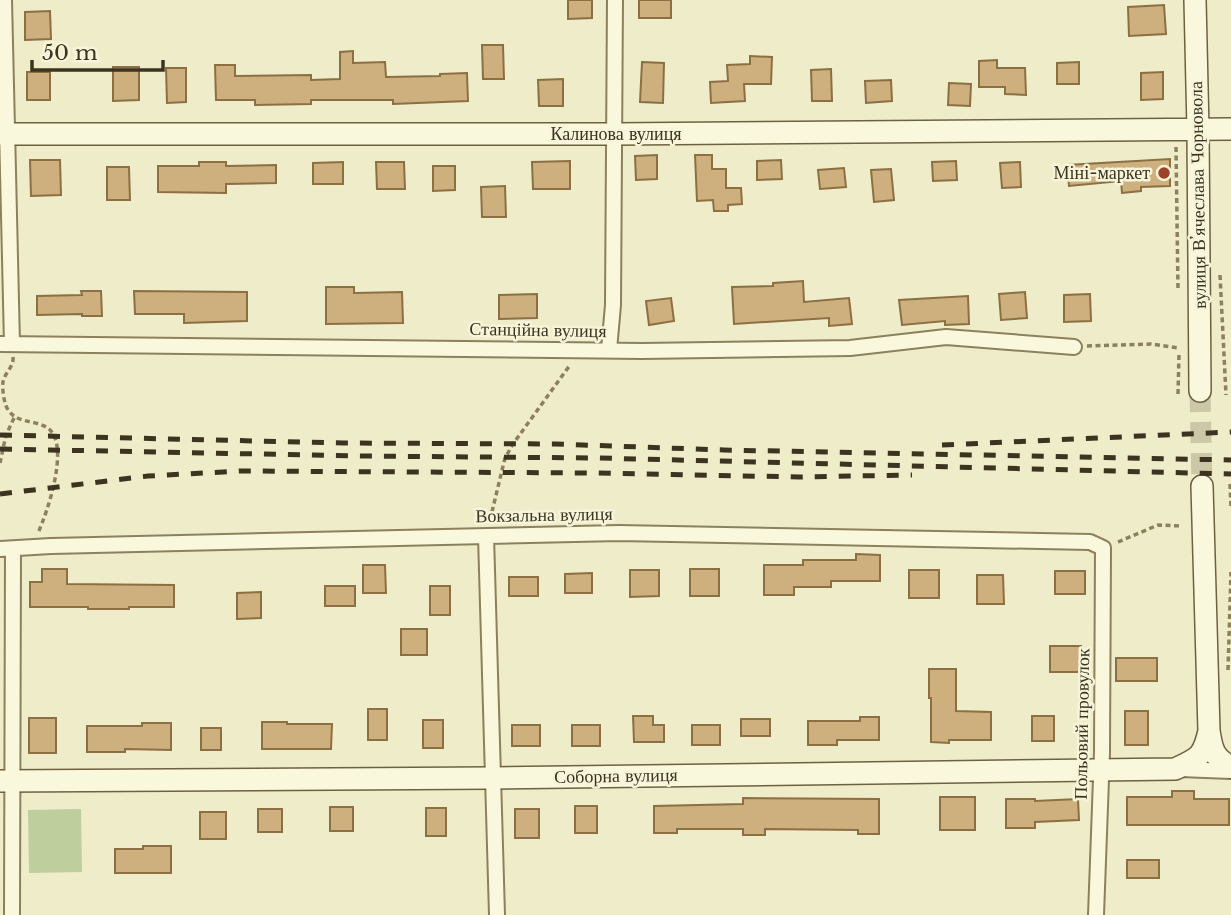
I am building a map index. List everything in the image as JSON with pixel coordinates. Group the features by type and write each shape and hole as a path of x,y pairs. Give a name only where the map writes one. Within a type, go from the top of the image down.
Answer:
{"street":[{"path":"4,0 6,344"},
{"path":"609,349 612,305 615,0"},
{"name":"вулиця Вʼячеслава Чорновола","path":"1195,0 1200,391"},
{"name":"Калинова вулиця","path":"3,134 1231,130"},
{"name":"Станційна вулиця","path":"6,344 642,351 850,348 946,337 1074,346"},
{"path":"1202,486 1209,731 1212,748 1220,761 1231,769"},
{"name":"Вокзальна вулиця","path":"6,549 620,533 1096,545"},
{"path":"486,536 497,915"},
{"name":"Польовий провулок","path":"1096,545 1101,769 1096,915"},
{"path":"6,549 6,781 12,915"},
{"path":"1175,769 1196,760 1205,749 1209,731"},
{"name":"Соборна вулиця","path":"6,781 1231,769"}],"path":[{"path":"1176,130 1178,294"},
{"path":"1220,272 1226,395"},
{"path":"6,344 13,363 3,382 6,407 14,418 48,428 55,436 58,450 54,487 41,527 30,548"},
{"path":"1074,346 1151,344 1179,348 1178,394"},
{"path":"486,536 505,458 582,349"},
{"path":"0,463 6,435 14,418"},
{"path":"1230,484 1231,508"},
{"path":"1096,545 1158,526 1182,526"},
{"path":"1228,679 1231,572"}],"green space":[{"path":"81,809 82,872 29,873 28,810"}],"building":[{"path":"568,0 592,0 592,18 568,19"},
{"path":"639,0 671,0 671,18 639,18"},
{"path":"1164,5 1166,34 1129,36 1128,7"},
{"path":"50,11 51,39 25,40 25,12"},
{"path":"482,45 503,45 504,79 483,79"},
{"path":"353,51 353,63 385,62 386,77 467,73 468,101 393,104 393,100 311,100 311,104 255,105 255,100 216,100 215,65 235,65 235,76 311,75 311,80 340,79 340,52"},
{"path":"750,56 772,57 771,84 744,84 745,101 711,103 710,82 728,81 727,65 750,64"},
{"path":"997,60 997,68 1025,68 1026,95 1005,94 1005,87 979,87 979,61"},
{"path":"642,62 664,63 663,103 640,102"},
{"path":"1079,62 1079,84 1057,84 1057,63"},
{"path":"113,67 139,67 139,100 113,101"},
{"path":"166,68 186,68 186,102 167,103"},
{"path":"831,69 832,101 812,101 811,70"},
{"path":"27,72 50,72 50,100 27,100"},
{"path":"1163,72 1163,99 1141,100 1141,73"},
{"path":"563,79 563,106 539,106 538,80"},
{"path":"891,80 892,101 866,103 865,81"},
{"path":"949,83 971,84 970,106 948,105"},
{"path":"657,155 657,179 636,180 635,156"},
{"path":"695,155 712,155 712,169 726,169 726,188 741,188 742,204 728,205 728,211 714,211 713,200 697,201"},
{"path":"1170,159 1170,186 1141,187 1141,191 1122,193 1121,181 1069,186 1067,165"},
{"path":"30,160 60,160 61,195 31,196"},
{"path":"781,160 782,179 757,180 757,161"},
{"path":"570,161 570,189 533,189 532,162"},
{"path":"956,161 957,180 933,181 932,162"},
{"path":"199,162 226,162 226,166 276,165 276,183 226,184 226,193 158,192 158,166 199,166"},
{"path":"343,162 343,184 313,184 313,163"},
{"path":"376,162 404,162 405,189 377,189"},
{"path":"1020,162 1021,187 1002,188 1000,163"},
{"path":"433,166 455,166 455,190 433,191"},
{"path":"107,167 129,167 130,200 107,200"},
{"path":"844,168 846,187 820,189 818,170"},
{"path":"891,169 894,200 874,202 871,170"},
{"path":"505,186 506,217 482,217 481,187"},
{"path":"803,281 804,302 849,298 852,324 829,326 829,318 734,324 732,287 773,286 773,283"},
{"path":"326,287 354,287 354,293 402,292 403,323 326,324"},
{"path":"81,291 101,291 102,316 37,315 37,296 82,295"},
{"path":"134,291 247,292 247,321 184,323 184,314 135,314"},
{"path":"1025,292 1027,318 1001,320 999,294"},
{"path":"537,294 537,318 499,319 499,295"},
{"path":"1090,294 1091,321 1064,322 1064,295"},
{"path":"968,296 969,324 945,325 945,321 902,325 899,300"},
{"path":"671,298 674,321 649,325 646,301"},
{"path":"856,554 880,555 880,581 831,581 831,587 794,587 794,595 764,595 764,565 803,565 803,560 856,560"},
{"path":"363,565 385,565 386,593 363,593"},
{"path":"42,569 67,569 67,584 174,585 174,607 30,607 30,582 42,582"},
{"path":"690,569 719,569 719,596 690,596"},
{"path":"630,570 659,570 659,596 630,597"},
{"path":"909,570 939,570 939,598 909,598"},
{"path":"1055,571 1085,571 1085,594 1055,594"},
{"path":"592,573 592,593 565,593 565,574"},
{"path":"977,575 1003,575 1004,604 977,604"},
{"path":"509,577 538,577 538,596 509,596"},
{"path":"325,586 355,586 355,606 325,606"},
{"path":"430,586 450,586 450,615 430,615"},
{"path":"261,592 261,618 237,619 237,593"},
{"path":"401,629 427,629 427,655 401,655"},
{"path":"1050,646 1081,646 1082,672 1050,672"},
{"path":"1116,658 1157,658 1157,681 1116,681"},
{"path":"929,669 956,669 956,711 991,712 991,740 931,742"},
{"path":"368,709 387,709 387,740 368,740"},
{"path":"1125,711 1148,711 1148,745 1125,745"},
{"path":"633,716 653,716 653,725 664,725 664,742 634,742"},
{"path":"1032,716 1054,716 1054,741 1032,741"},
{"path":"860,717 879,717 879,740 837,740 837,745 808,745 808,721 860,721"},
{"path":"29,718 56,718 56,753 29,753"},
{"path":"741,719 770,719 770,736 741,736"},
{"path":"423,720 443,720 443,748 423,748"},
{"path":"262,722 332,724 331,749 262,749"},
{"path":"142,723 171,723 171,750 87,752 87,726 142,726"},
{"path":"512,725 540,725 540,746 512,746"},
{"path":"572,725 600,725 600,746 572,746"},
{"path":"692,725 720,725 720,745 692,745"},
{"path":"201,728 221,728 221,750 201,750"},
{"path":"1172,791 1194,791 1194,799 1229,799 1229,825 1127,825 1127,797 1172,797"},
{"path":"940,797 975,797 975,830 940,830"},
{"path":"743,798 879,799 879,834 858,834 858,830 765,829 765,835 743,835 743,829 677,829 677,833 654,833 654,806 743,804"},
{"path":"1006,799 1078,799 1079,820 1035,822 1035,828 1006,828"},
{"path":"575,806 597,806 597,833 575,833"},
{"path":"330,807 353,807 353,831 330,831"},
{"path":"426,808 446,808 446,836 426,836"},
{"path":"258,809 282,809 282,832 258,832"},
{"path":"515,809 539,809 539,838 515,838"},
{"path":"200,812 226,812 226,839 200,839"},
{"path":"143,846 171,846 171,873 115,873 115,849 143,849"},
{"path":"1127,860 1159,860 1159,878 1127,878"}],"tunnel":[{"path":"1200,391 1202,486"}],"railway":[{"path":"942,445 1231,432"},
{"path":"0,435 343,443 555,444 1231,460"},
{"path":"0,449 599,458 1231,474"},
{"path":"0,494 148,476 241,471 799,477 912,475"}],"place":[{"name":"Міні-маркет","path":"1164,173"}]}
